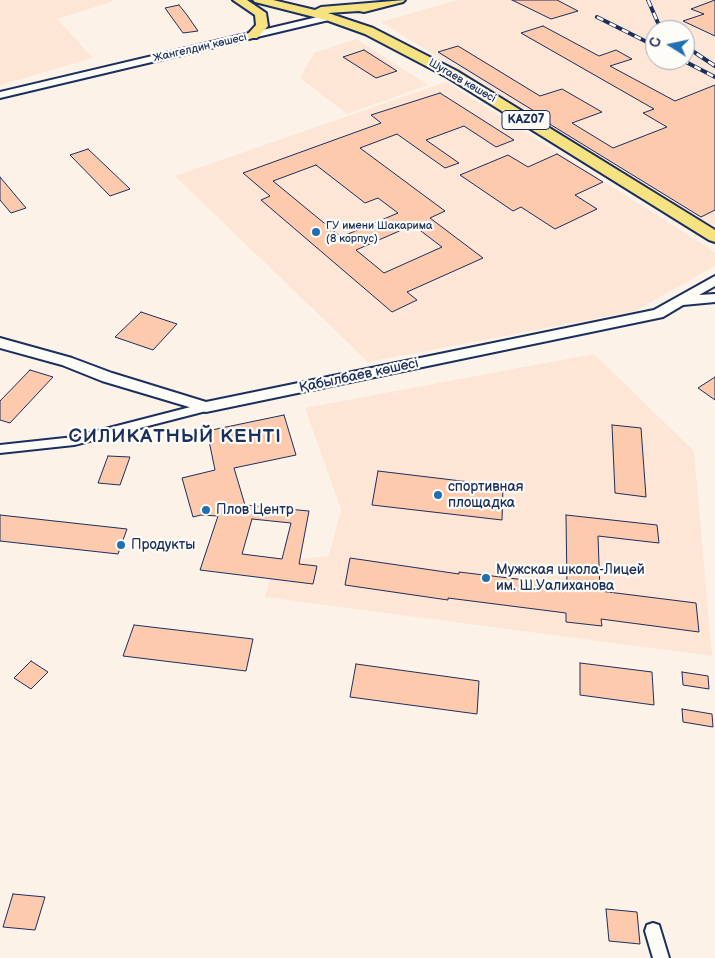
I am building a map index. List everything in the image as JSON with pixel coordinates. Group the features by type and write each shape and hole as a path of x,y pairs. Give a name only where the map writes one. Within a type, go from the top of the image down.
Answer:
{"highway":[{"path":"239,0 260,13 262,17 262,26 253,35"},
{"name":"KAZ07","path":"259,0 330,18"},
{"name":"Жангелдин көшесі","path":"330,18 399,0"},
{"path":"297,9 329,11 373,7"},
{"path":"369,32 362,22 363,14 373,7"},
{"name":"Шугаев көшесі","path":"330,18 369,32 452,74 715,237"}],"main road":[{"name":"Жангелдин көшесі","path":"0,95 330,18"},
{"name":"Қабылбаев көшесі","path":"0,343 68,361 107,376 206,407 658,314 715,280"},
{"path":"677,302 715,298"}],"street":[{"path":"0,449 74,441 206,407"},
{"path":"653,931 661,958"}],"shaded area":[{"path":"0,0 114,1 57,19 93,58 0,85"},
{"path":"457,0 715,0 715,227 381,22"},
{"path":"356,39 428,85 347,114 300,78 314,53"},
{"path":"446,82 715,252 715,266 635,311 368,362 175,176"},
{"path":"594,354 694,451 712,656 265,597 270,578 294,581 300,559 329,556 341,509 305,408"}],"building":[{"path":"512,0 557,0 578,11 551,19"},
{"path":"715,0 715,36 695,27 695,20 686,20 704,14 691,9"},
{"path":"179,5 198,31 183,33 165,8"},
{"path":"543,26 599,56 616,50 632,59 610,66 675,101 715,85 715,210 701,217 535,115 539,114 438,52 458,46 540,96 562,89 602,112 572,123 613,148 667,127 643,113 654,109 521,33"},
{"path":"364,50 397,71 376,78 343,57"},
{"path":"440,93 514,140 496,147 464,126 426,140 459,163 445,168 397,134 360,148 445,211 430,218 483,258 407,292 417,300 392,312 261,200 270,196 243,173 381,123 371,115","holes":["316,165 365,203 378,198 398,213 341,237 273,181","413,225 442,247 384,273 356,250"]},
{"path":"88,149 130,189 110,196 70,155"},
{"path":"557,154 603,182 575,195 597,209 555,229 521,207 513,211 460,175 508,155 528,167"},
{"path":"0,177 26,208 11,213 0,200"},
{"path":"141,312 177,324 153,350 115,337"},
{"path":"30,370 53,377 10,423 0,420 0,401"},
{"path":"715,377 715,400 698,388"},
{"path":"284,415 296,455 234,468 245,505 309,511 299,564 317,566 313,584 200,570 218,516 201,515 193,517 182,478 215,470 207,431","holes":["252,519 291,523 282,559 242,554"]},
{"path":"612,425 641,428 646,497 615,493"},
{"path":"108,456 130,457 120,485 98,483"},
{"name":"спортивная площадка","path":"378,471 503,486 502,520 372,505"},
{"path":"0,515 127,529 118,554 0,541"},
{"name":"Мужская школа-Лицей им. Ш.Уалиханова","path":"566,515 657,525 659,543 598,536 600,591 696,603 699,632 601,619 602,626 566,622 566,613 448,598 448,600 345,585 350,558 459,574 459,572 567,585"},
{"path":"134,625 253,639 246,671 123,656"},
{"path":"31,661 48,672 31,689 14,678"},
{"path":"580,663 652,672 654,705 580,695"},
{"path":"356,664 479,681 477,714 350,697"},
{"path":"682,672 708,676 709,689 683,685"},
{"path":"682,709 712,714 713,727 683,722"},
{"path":"13,894 45,897 35,930 3,927"},
{"path":"606,909 637,912 640,944 609,941"}],"railway":[{"path":"648,0 657,20"},
{"path":"597,17 645,41"},
{"path":"695,53 715,66"},
{"path":"695,67 715,77"}],"place":[{"name":"ГУ имени Шакарима (8 корпус)","path":"316,232"},
{"name":"спортивная площадка","path":"438,495"},
{"name":"Плов Центр","path":"206,510"},
{"name":"Продукты","path":"121,545"},
{"name":"Мужская школа-Лицей им. Ш.Уалиханова","path":"486,578"}],"district":[{"name":"СИЛИКАТНЫЙ КЕНТІ","path":"175,437"}]}
